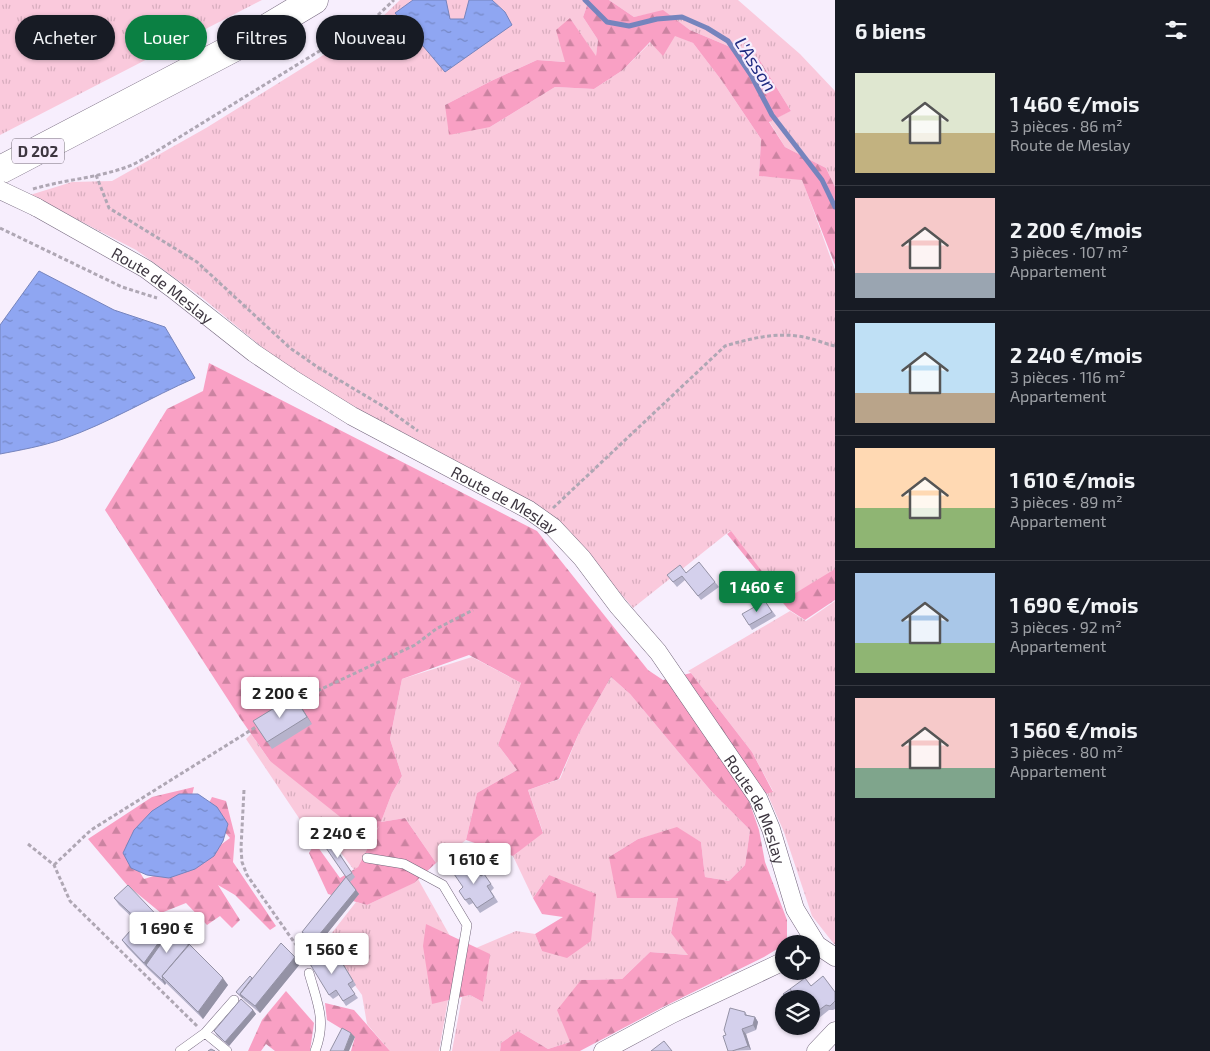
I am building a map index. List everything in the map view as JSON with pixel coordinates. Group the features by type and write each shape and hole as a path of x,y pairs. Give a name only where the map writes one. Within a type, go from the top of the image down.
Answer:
{"main road":[{"name":"D 202","path":"0,170 237,46 314,0"}],"street":[{"name":"Route de Meslay","path":"0,190 36,207 146,269 254,354 352,416 541,518 553,527 582,558 618,606 658,652 758,798 771,829 795,909 808,935"},
{"path":"820,949 835,957"},
{"path":"603,1051 672,1014 775,965"},
{"path":"816,1051 835,1031"}],"lane":[{"path":"367,858 404,864 443,885 467,925 445,1051"},
{"path":"309,973 320,1010 322,1027 315,1051"},
{"path":"180,1051 205,1034 234,1000"},
{"path":"205,1034 227,1051"}],"path":[{"path":"25,193 57,182 127,167 152,154 378,15 394,0"},
{"path":"96,175 109,208 198,262 290,348 409,423 422,435"},
{"path":"0,228 122,288 152,297 187,300"},
{"path":"541,518 725,346 754,338 786,335 808,338 835,346"},
{"path":"292,705 317,691 415,645 436,628 473,610"},
{"path":"54,864 92,830 260,724"},
{"path":"244,790 242,862 247,875 308,961 309,973"},
{"path":"28,844 54,864 70,901 205,1034"}],"green space":[{"path":"0,0 262,0 233,15 217,15 217,23 207,28 207,15 125,15 125,60 146,60 0,135"},
{"path":"400,0 589,0 583,17 598,40 596,57 570,18 566,62 537,60 445,105 490,127 555,87 594,89 623,70 651,42 675,35 693,43 722,81 761,139 759,176 802,179 835,270 835,570 784,600 730,531 633,608 557,519 484,476 388,427 280,362 200,296 136,250 30,195 72,182 112,181 206,128 316,60 424,60 424,15 384,15"},
{"path":"589,0 609,0 634,17 663,10 690,30 759,59 791,111 769,122 785,147 826,168 835,187 835,265 802,180 759,176 761,139 722,81 693,43 675,36 663,56 650,42 623,70 594,89 555,87 490,127 449,135 445,105 537,60 565,62 556,30 570,18 596,56 598,40 583,17"},
{"path":"609,0 738,0 800,54 835,91 835,187 826,168 785,147 769,121 791,111 759,59 690,30 663,11 634,17"},
{"path":"209,363 537,531 648,670 663,680 691,673 752,752 773,792 748,798 759,830 765,862 787,920 787,935 775,935 775,950 580,1051 500,1051 501,1043 518,1031 548,1049 570,1042 557,1010 581,980 622,979 650,952 688,955 671,933 678,898 617,898 609,857 638,839 677,827 701,842 705,877 729,881 745,865 750,830 711,791 630,694 611,677 579,733 559,779 528,790 543,833 513,856 466,840 477,793 517,770 498,745 521,683 469,655 402,679 390,739 402,776 392,793 381,822 405,818 436,863 414,883 367,905 328,894 309,853 315,843 340,878 358,867 379,826 368,839 270,761 105,510 167,409 203,391"},
{"path":"731,531 784,600 835,569 835,600 805,620 788,609 727,534"},
{"path":"835,601 834,944 812,916 784,832 767,793 773,791 752,752 688,671 790,611 806,621"},
{"path":"472,657 521,683 498,745 517,770 477,793 466,840 436,863 405,818 381,822 392,793 402,776 390,739 402,679"},
{"path":"611,677 630,694 711,791 750,830 745,865 729,881 705,877 701,842 677,828 638,839 609,857 678,898 671,933 689,955 650,952 622,979 581,980 570,1042 548,1049 518,1031 501,1043 500,1051 452,1051 462,997 470,995 483,1002 489,954 476,948 516,931 535,934 542,951 591,940 549,875 533,898 513,856 543,832 528,790 560,779 579,733"},
{"path":"251,734 270,761 381,822 358,867 354,870 329,837 317,845 246,739"},
{"path":"194,787 190,804 127,851 144,879 196,863 230,838 221,828 203,815 212,797 226,801 235,836 233,862 276,926 270,930 235,895 218,885 240,920 232,928 220,916 207,925 186,903 161,913 127,885 88,839 152,797"},
{"path":"549,875 596,894 591,941 567,958 542,951 535,934 563,917 542,914 533,898"},
{"path":"418,879 450,936 426,925 432,1003 448,1000 439,1051 390,1051 367,1024 362,995 324,943 356,902 367,905"},
{"path":"426,924 490,954 483,1002 470,995 432,1004 423,946"},
{"path":"286,991 314,1023 310,1051 275,1051 266,1044 261,1051 248,1051 262,1020"},
{"path":"325,1003 354,1010 390,1051 351,1051 355,1037 327,1020"}],"water":[{"path":"413,0 446,0 450,19 464,19 469,0 492,0 505,12 512,25 445,72 424,47 424,15 397,15 395,13"},
{"path":"39,271 114,310 165,327 195,378 80,433 48,444 0,454 0,325"},
{"path":"179,794 198,794 217,807 228,824 223,841 214,856 195,869 169,878 147,875 131,868 123,853 134,830 152,811"}],"building":[{"path":"699,562 715,582 698,596 682,576 673,582 667,575 680,565 686,573"},
{"path":"765,601 772,612 749,625 742,614"},
{"path":"294,696 307,717 267,742 253,721"},
{"path":"330,840 352,873 346,877 324,845"},
{"path":"472,862 481,876 484,874 491,884 487,886 494,897 477,908 470,898 465,900 459,891 463,887 454,874"},
{"path":"346,877 356,890 314,941 302,932"},
{"path":"128,885 169,928 144,963 122,940 139,921 114,898"},
{"path":"170,931 189,945 162,976 162,980 146,965"},
{"path":"281,943 295,957 255,1006 240,994"},
{"path":"189,944 223,978 198,1012 162,976"},
{"path":"322,949 329,958 333,956 337,963 341,961 353,981 348,984 355,994 343,1001 336,990 329,995 307,959"},
{"path":"250,976 252,978 240,994 243,998 236,992"},
{"path":"823,976 835,992 835,1001 830,1006 826,1005 820,1009 820,990 790,989 802,980 806,980 811,986"},
{"path":"241,999 253,1010 225,1042 214,1031"},
{"path":"730,1008 745,1012 745,1015 755,1017 753,1025 742,1029 748,1046 728,1051 723,1036 726,1035 724,1030"},
{"path":"342,1028 351,1033 344,1051 330,1051"},
{"path":"664,1041 672,1051 651,1051"}],"waterway":[{"name":"L'Asson","path":"585,0 607,22 629,26 657,19 682,17 707,28 728,41 751,75 772,115 822,180 835,207"}]}
